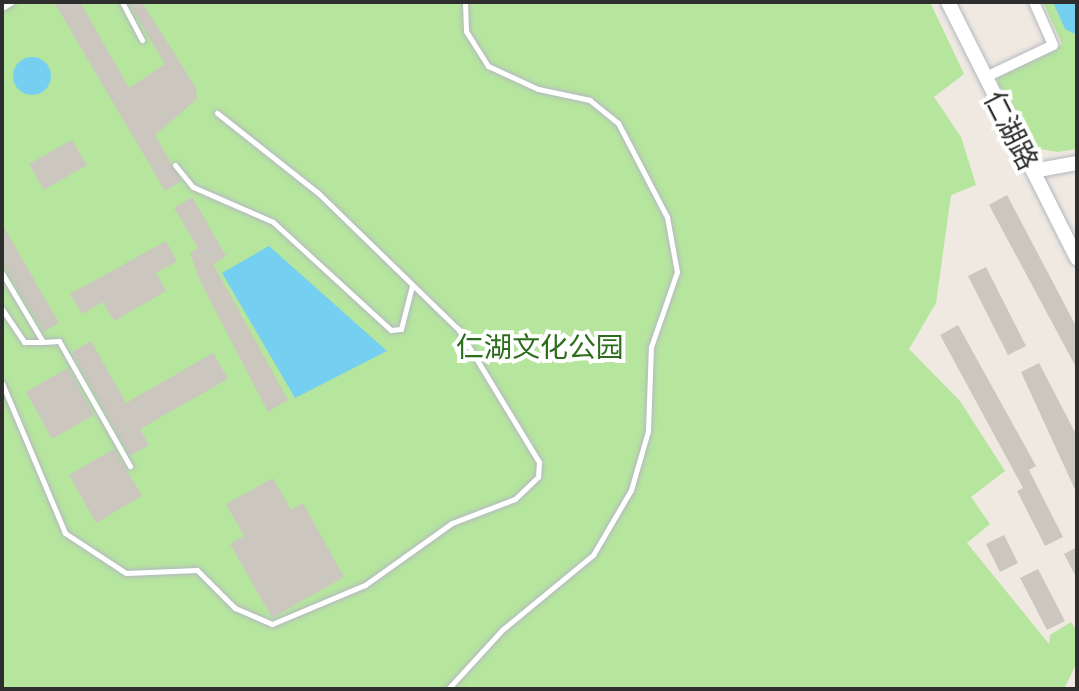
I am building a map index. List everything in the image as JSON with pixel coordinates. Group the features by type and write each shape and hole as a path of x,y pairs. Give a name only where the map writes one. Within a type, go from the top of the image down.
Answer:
{"street":[{"name":"仁湖路","path":"948,2 1077,258"},
{"path":"986,77 1053,45 1034,2"},
{"path":"1033,171 1077,163"}],"lane":[{"path":"2,8 12,2"},
{"path":"122,2 142,40"},
{"path":"448,689 502,630 593,555 631,490 648,431 651,347 677,272 667,217 618,123 590,100 538,89 488,66 466,31 465,2"},
{"path":"2,383 65,533 126,573 197,570 235,608 281,625 365,585 452,523 515,499 538,477 539,462 469,343 318,193 217,113"},
{"path":"175,165 193,187 273,222 391,330 401,329 412,286"},
{"path":"2,273 43,342"},
{"path":"2,309 24,342 59,341 130,466"}],"green space":[{"name":"仁湖文化公园","path":"2,2 930,2 964,74 934,97 961,137 976,185 951,195 936,303 909,349 960,401 1005,471 971,497 990,524 967,543 1049,644 1050,635 1071,622 1077,630 1077,662 1064,689 2,689"},
{"path":"1043,2 1077,2 1077,149 1057,152 1030,147 998,83 998,76 1062,44"}],"water":[{"path":"1053,2 1077,2 1077,35 1065,29"},
{"path":"32,57 45,63 51,76 45,89 32,95 19,89 13,76 19,63"},
{"path":"269,246 387,351 295,398 222,273"}],"building":[{"path":"54,2 80,2 129,88 165,64 128,2 142,2 196,88 197,99 155,135 181,181 165,191"},
{"path":"72,140 87,165 44,190 29,164"},
{"path":"1007,195 1077,328 1077,369 989,205"},
{"path":"192,197 226,256 213,264 288,400 268,412 200,281 190,253 198,248 174,208"},
{"path":"2,224 59,323 44,332 2,263"},
{"path":"166,241 177,261 156,273 166,291 114,321 103,302 82,314 70,294"},
{"path":"986,267 1026,346 1008,355 968,276"},
{"path":"958,325 1036,466 1029,470 1063,537 1045,546 1017,491 1023,488 940,335"},
{"path":"91,341 126,403 213,353 228,379 140,429 149,445 130,456 72,352"},
{"path":"1039,363 1077,436 1077,494 1021,372"},
{"path":"68,368 94,415 52,439 26,392"},
{"path":"114,449 142,496 96,523 69,475"},
{"path":"273,478 291,510 303,503 344,577 272,618 230,544 244,536 226,504"},
{"path":"1004,535 1018,563 1000,572 986,544"},
{"path":"1077,547 1077,579 1064,554"},
{"path":"1038,569 1065,621 1047,630 1020,578"}]}
